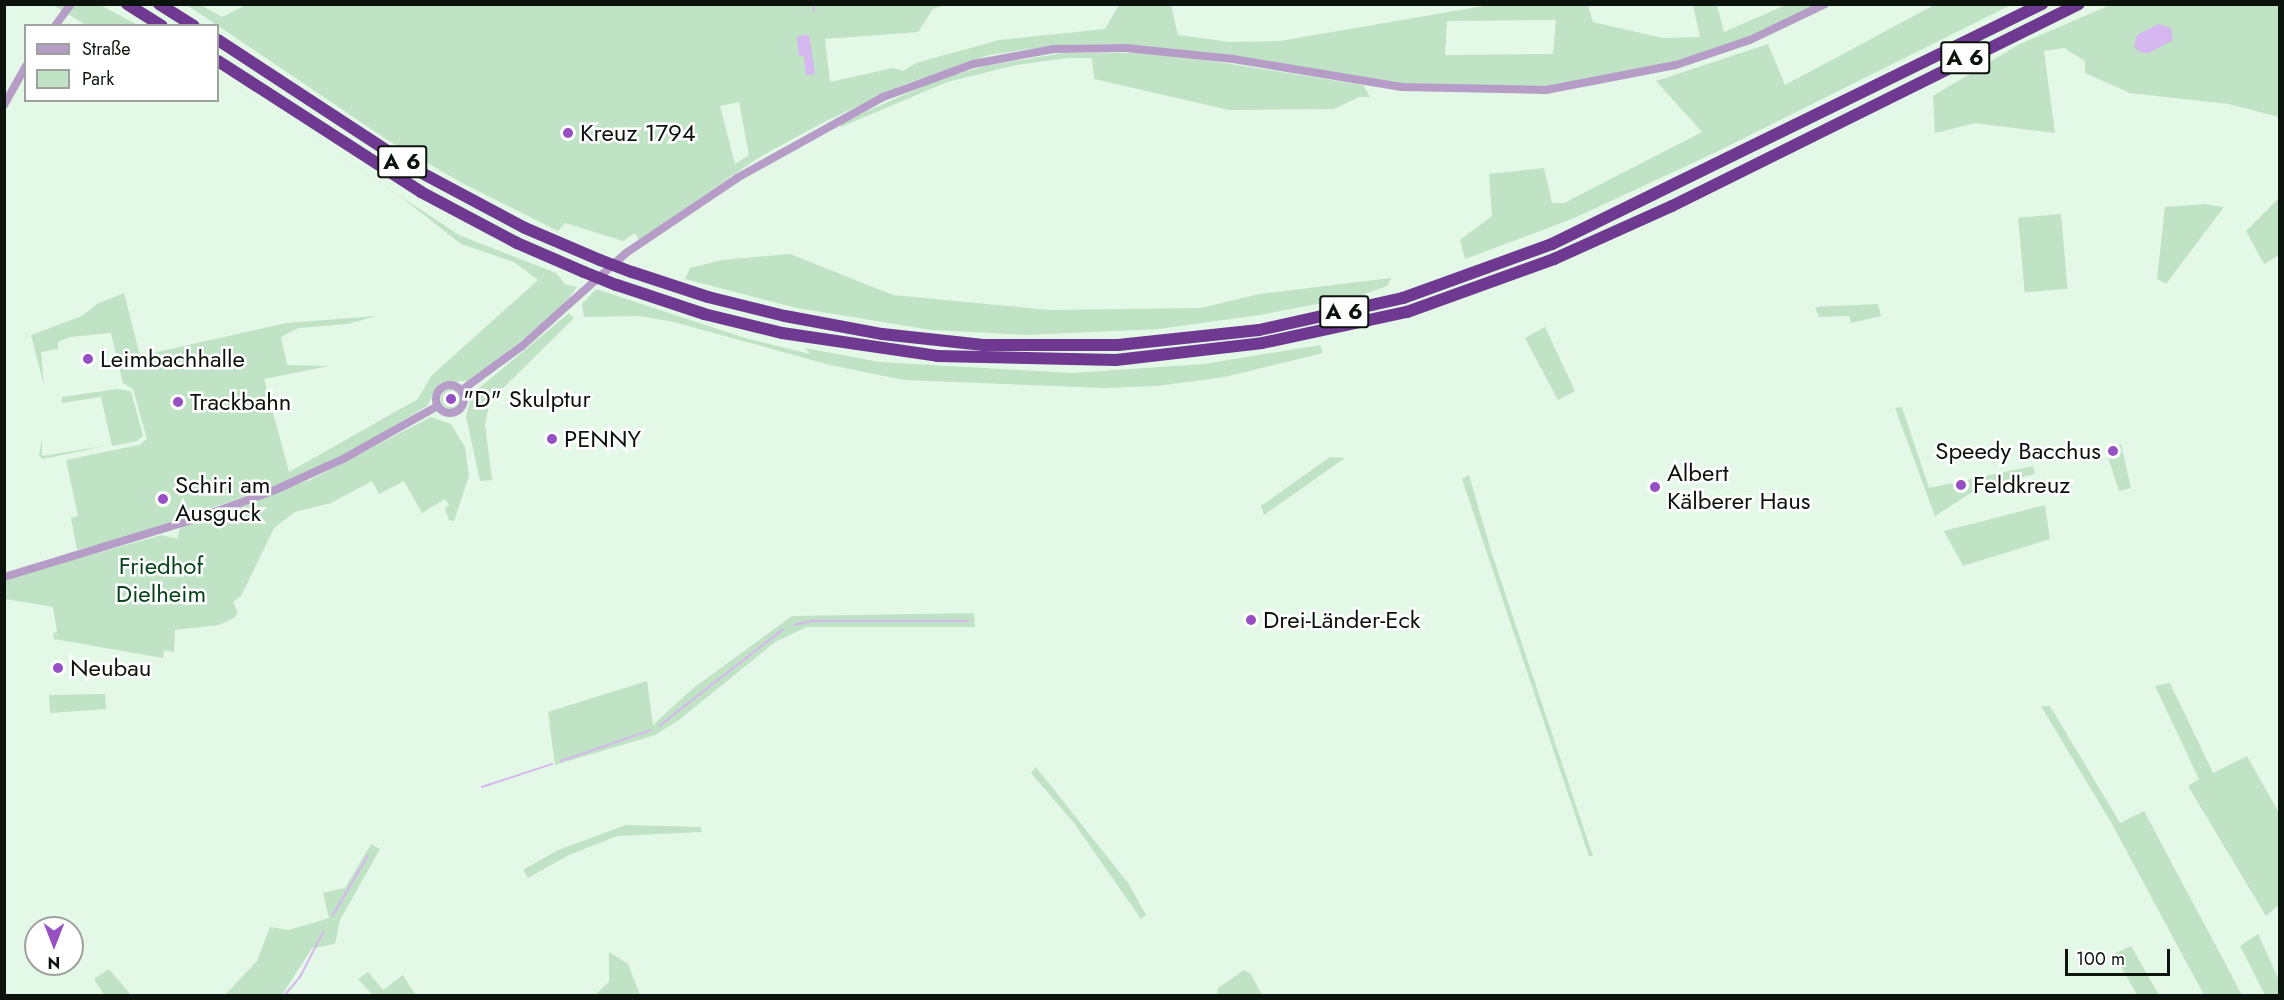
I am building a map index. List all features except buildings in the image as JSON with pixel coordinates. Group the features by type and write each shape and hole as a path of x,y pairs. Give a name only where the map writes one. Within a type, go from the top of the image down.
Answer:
{"highway":[{"path":"127,4 159,24"},
{"path":"159,4 191,24"},
{"name":"A 6","path":"219,41 420,172 525,228 632,272 708,297 785,316 882,334 982,345 1118,345 1260,330 1403,298 1552,244 2042,4"},
{"name":"A 6","path":"219,62 421,192 517,243 617,285 704,314 782,333 937,356 1116,360 1262,343 1407,312 1554,259 1672,206 2079,4"}],"street":[{"path":"56,24 70,4"},
{"path":"462,390 522,346 626,253 737,178 883,97 973,64 1054,49 1126,48 1233,59 1402,87 1479,91 1546,90 1676,65 1750,40 1825,4"},
{"path":"4,105 24,70"},
{"path":"449,385 462,390 465,398 459,410 448,412 438,406 436,397 441,388 449,385"},
{"path":"4,577 195,519 303,478 438,406"}],"green space":[{"path":"248,4 945,5 933,9 918,32 825,39 830,82 893,68 903,71 916,63 999,40 1105,29 1119,5 1171,5 1178,35 1230,42 1280,41 1495,4 1588,5 1593,22 1662,38 1700,37 1693,5 1717,5 1724,32 1786,5 1817,5 1746,38 1671,64 1542,87 1396,83 1239,57 1117,44 1057,45 989,55 905,84 826,121 758,158 639,240 635,233 623,241 565,223 558,231 464,184 389,141 219,27 219,24 215,24 187,5 201,5 222,17","holes":["1556,20 1553,54 1445,55 1447,21","739,102 749,155 735,164 720,106"]},
{"path":"1936,4 2011,5 1710,155 1572,219 1465,259 1460,240 1492,216 1489,174 1544,168 1552,203 1564,203 1702,132 1656,81 1768,44 1785,85"},
{"path":"53,5 100,5 136,24 84,24"},
{"path":"2110,5 2279,5 2279,117 2229,104 2130,93 2085,73 2085,61 2064,48 2044,51 2055,133 1975,123 1935,133 1933,96 2020,44"},
{"path":"1063,53 1145,53 1218,62 1363,85 1370,97 1359,97 1334,109 1229,110 1094,79 1092,58 1068,58 1016,65 947,82 841,127 838,124 940,79 985,66"},
{"path":"219,77 459,235 556,273 565,284 577,287 564,305 490,366 468,381 441,382 427,406 359,447 281,484 170,522 170,526 77,550 71,518 78,516 66,460 139,445 147,439 133,389 123,383 111,333 70,337 58,342 58,349 41,352 44,385 31,335 82,316 97,304 124,293 140,356 286,323 377,316 347,324 298,328 281,337 287,365 329,366 264,379 289,472 418,399 431,376 538,280 514,262 461,244 401,197"},
{"path":"2279,198 2279,255 2264,264 2246,231"},
{"path":"2205,204 2224,207 2166,284 2157,279 2165,207"},
{"path":"2061,214 2068,289 2025,292 2018,218"},
{"path":"790,254 893,295 1049,310 1201,308 1259,294 1391,278 1387,286 1359,296 1260,315 1158,329 1026,335 932,330 797,308 685,279 690,268 722,260"},
{"path":"596,289 745,338 810,354 805,348 880,362 1072,373 1204,364 1320,345 1323,353 1225,377 1157,386 1104,388 904,380 830,365 674,322 639,316 584,317 582,304"},
{"path":"1878,304 1881,316 1851,323 1849,316 1819,317 1815,307"},
{"path":"569,313 574,318 490,401 485,424 492,480 480,481 466,416 472,394"},
{"path":"1545,327 1575,391 1558,400 1525,338"},
{"path":"117,389 131,391 143,436 137,441 112,446 101,397 62,403 62,397"},
{"path":"451,389 458,392 461,399 458,406 451,409 444,406 441,399 444,392"},
{"path":"1902,407 1929,488 2033,466 2035,474 1980,487 1935,516 1895,408"},
{"name":"Friedhof Dielheim","path":"431,417 451,424 465,447 469,476 454,521 449,520 445,509 449,505 445,499 422,513 404,481 379,494 372,481 331,503 295,512 274,528 241,596 233,602 238,612 234,618 219,625 175,630 174,652 164,650 163,658 54,639 53,633 57,632 53,607 5,599 4,579 162,535 177,539 180,528 312,479"},
{"path":"42,438 42,456 105,446 43,459 39,456"},
{"path":"2121,444 2131,488 2119,491 2105,448"},
{"path":"1330,457 1345,458 1264,515 1261,506"},
{"path":"1469,475 1492,554 1593,856 1589,856 1462,479"},
{"path":"2045,505 2050,539 1963,566 1944,531"},
{"path":"974,613 975,627 807,627 775,642 679,720 655,735 555,765 548,712 647,681 653,725 692,689 792,616"},
{"path":"2170,683 2213,773 2247,756 2279,813 2279,905 2266,916 2188,786 2199,779 2155,686"},
{"path":"105,694 106,709 50,713 49,695"},
{"path":"2041,706 2050,706 2120,823 2144,811 2242,995 2204,995 2112,824"},
{"path":"1036,767 1128,883 1146,915 1141,919 1074,823 1031,773"},
{"path":"626,825 701,827 702,832 617,836 569,855 528,878 523,870 558,850"},
{"path":"371,844 380,849 340,920 335,944 312,948 282,995 225,995 257,961 270,927 289,930 329,918 323,893 345,888"},
{"path":"2258,934 2279,980 2279,995 2265,995 2240,946"},
{"path":"2131,946 2159,995 2137,995 2114,954"},
{"path":"609,952 628,964 640,995 595,995 609,982"},
{"path":"109,969 131,995 104,995 94,979"},
{"path":"1244,970 1251,974 1262,995 1217,995 1218,988"},
{"path":"368,972 383,990 403,975 415,994 373,995 358,979"}],"shaded area":[{"path":"2159,24 2171,28 2173,40 2149,53 2139,52 2134,46 2137,35"},
{"path":"809,35 815,74 806,75 804,56 799,56 797,36"}],"waterway":[{"path":"813,4 814,11"},
{"path":"794,625 811,621 969,621"},
{"path":"659,726 783,629"},
{"path":"561,761 651,730"},
{"path":"482,787 552,764"},
{"path":"333,915 368,855"},
{"path":"284,996 300,977 323,932"}],"place":[{"name":"Kreuz 1794","path":"568,133"},
{"name":"Leimbachhalle","path":"88,359"},
{"name":"\"D\" Skulptur","path":"451,399"},
{"name":"Trackbahn","path":"178,402"},
{"name":"PENNY","path":"552,439"},
{"name":"Speedy Bacchus","path":"2113,451"},
{"name":"Feldkreuz","path":"1961,485"},
{"name":"Albert Kälberer Haus","path":"1655,487"},
{"name":"Schiri am Ausguck","path":"163,499"},
{"name":"Drei-Länder-Eck","path":"1251,620"},
{"name":"Neubau","path":"58,668"}]}
